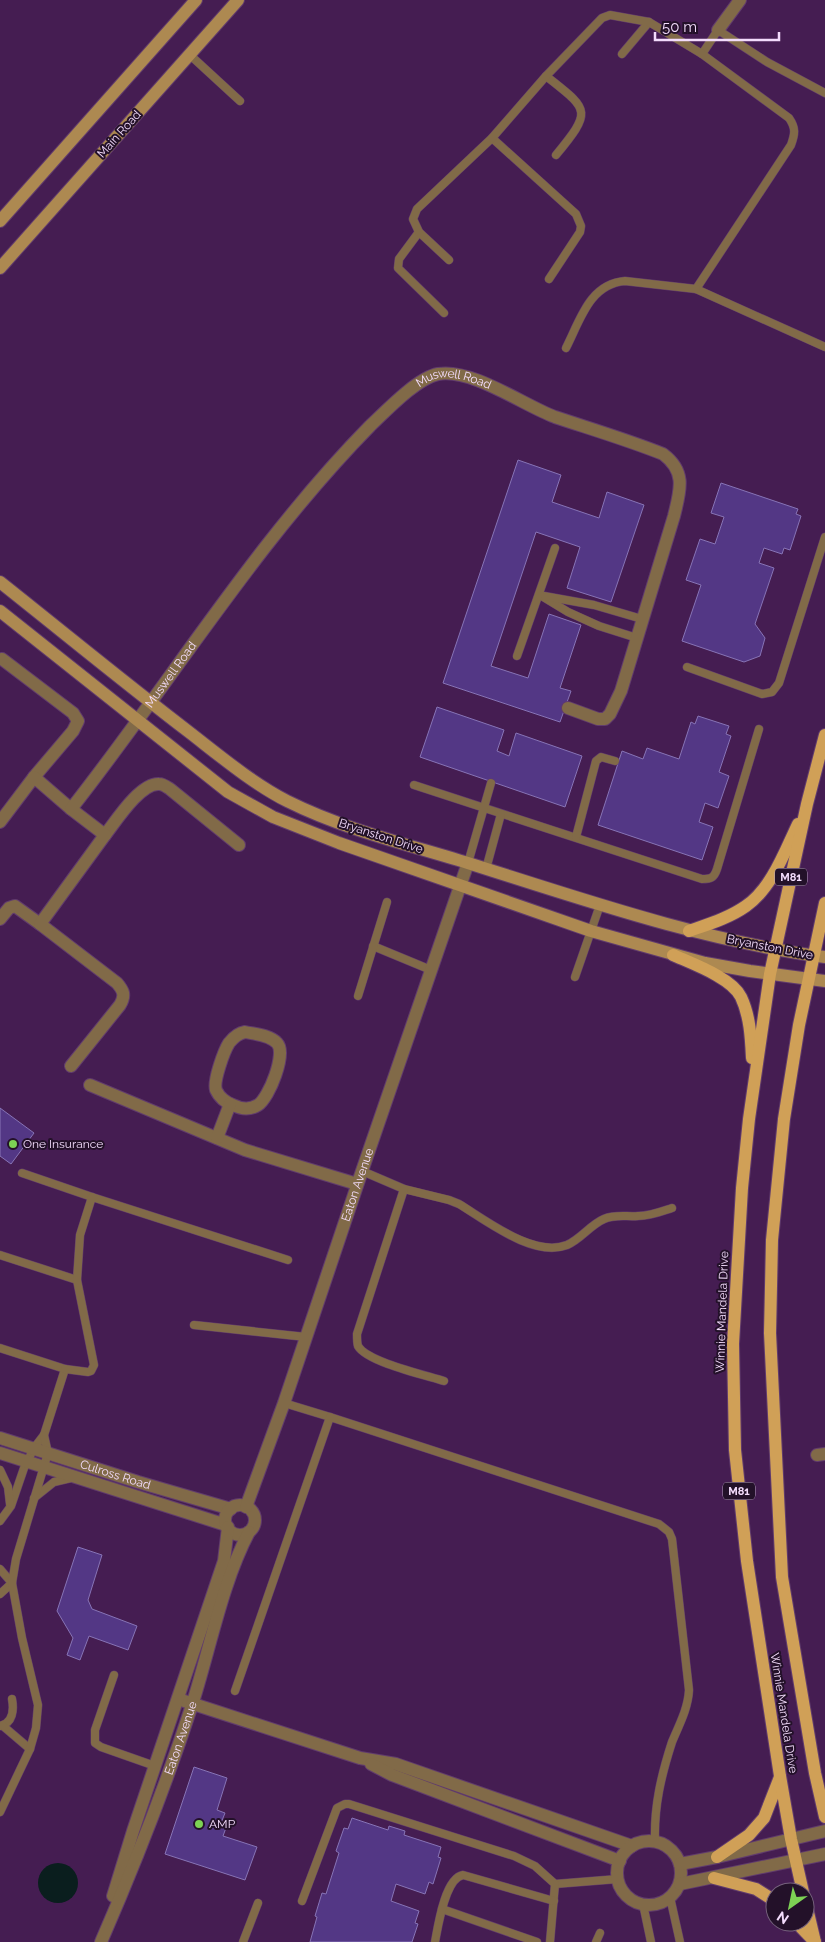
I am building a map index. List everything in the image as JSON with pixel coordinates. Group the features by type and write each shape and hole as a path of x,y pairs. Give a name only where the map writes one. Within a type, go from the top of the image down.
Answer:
{"main road":[{"path":"0,221 196,0"},
{"name":"Main Road","path":"0,268 238,0"},
{"name":"Bryanston Drive","path":"0,582 150,702 237,768 286,801 331,820 689,931 776,950 819,956"},
{"name":"Bryanston Drive","path":"0,611 228,792 259,811 339,843 592,931 705,963 770,974 825,980"},
{"name":"Winnie Mandela Drive","path":"801,1882 780,1776 747,1561 735,1450 734,1344 744,1168 770,974 807,804 825,735"},
{"path":"689,931 732,914 756,897 776,868 807,804"},
{"name":"Winnie Mandela Drive","path":"825,903 819,956 807,978 787,1103 773,1230 770,1334 782,1576 815,1774 825,1817"},
{"path":"673,954 725,981 741,996 751,1042 754,1086"},
{"path":"815,1774 825,1784"},
{"path":"718,1857 749,1835 764,1818 780,1776"},
{"path":"714,1878 756,1889 765,1895"},
{"path":"806,1932 815,1942"}],"street":[{"path":"718,30 740,0"},
{"name":"Muswell Road","path":"71,809 288,518 343,455 392,406 411,389 436,374 460,375 477,380 553,416 664,454 675,465 680,476 679,497 621,691 610,714 605,719 598,719 568,708"},
{"path":"0,822 34,777 73,731 78,721 73,713 2,659"},
{"path":"34,777 105,835"},
{"path":"40,924 105,835 142,791 151,785 158,784 170,789 239,845"},
{"name":"Eaton Avenue","path":"246,1507 284,1403 357,1184 468,863"},
{"path":"0,919 9,908 15,906 116,983 124,993 120,1005 71,1066"},
{"path":"244,1032 268,1037 277,1043 280,1048 280,1058 267,1097 257,1106 251,1108 242,1109 230,1104 218,1094 215,1087 217,1075 230,1043 239,1033 244,1032"},
{"path":"90,1085 245,1150 357,1184"},
{"path":"217,1138 230,1104"},
{"name":"Culross Road","path":"0,1438 138,1482 231,1509"},
{"name":"Culross Road","path":"0,1453 227,1526"},
{"path":"236,1506 246,1507 254,1515 255,1522 250,1532 244,1535 237,1535 227,1526 226,1516 231,1509 236,1506"},
{"name":"Eaton Avenue","path":"101,1942 133,1831 224,1561 227,1526"},
{"name":"Eaton Avenue","path":"101,1942 146,1837 192,1704 234,1564 250,1532"},
{"path":"178,1699 360,1758 396,1764 632,1846"},
{"path":"360,1758 392,1775 620,1861"},
{"path":"680,1864 718,1857 825,1831"},
{"path":"643,1841 655,1841 666,1845 675,1853 680,1864 680,1884 670,1897 662,1902 643,1904 626,1895 618,1879 617,1870 625,1852 632,1846 643,1841"},
{"path":"680,1884 825,1854"}],"lane":[{"path":"449,260 419,232 413,219 417,209 492,138 546,76 602,18 610,15 649,22 702,54 789,118 795,128 795,135 791,145 696,289"},
{"path":"622,54 649,22"},
{"path":"702,54 718,30 767,62 825,93"},
{"path":"190,55 240,102"},
{"path":"546,76 575,99 581,109 582,116 580,123 556,155"},
{"path":"492,138 576,214 579,220 580,232 549,279"},
{"path":"419,232 399,259 398,268 444,313"},
{"path":"566,348 592,298 603,287 614,282 625,281 696,289 825,347"},
{"path":"687,667 762,694 772,692 779,683 822,556 825,538"},
{"path":"517,656 555,548"},
{"path":"540,595 594,605 642,619"},
{"path":"540,595 568,612 599,626 637,638"},
{"path":"414,786 702,879 712,878 717,870 759,730"},
{"path":"576,837 596,761 601,758 615,762"},
{"path":"468,863 491,783"},
{"path":"486,869 500,814"},
{"path":"358,996 387,902"},
{"path":"575,976 600,904"},
{"path":"373,946 431,970"},
{"path":"362,1171 404,1188 459,1204 523,1242 542,1248 565,1246 577,1240 596,1224 613,1216 654,1214 672,1208"},
{"path":"22,1173 288,1260"},
{"path":"404,1188 357,1334 358,1345 366,1354 377,1360 444,1381"},
{"path":"0,1348 66,1369 88,1372 93,1368 94,1365 77,1280 80,1235 92,1197"},
{"path":"0,1255 77,1280"},
{"path":"194,1325 306,1336"},
{"path":"0,1521 11,1506 34,1448 44,1435 66,1369"},
{"path":"284,1403 659,1524 670,1532 689,1690 687,1704 662,1774 654,1815 655,1841"},
{"path":"234,1691 330,1417"},
{"path":"0,1812 30,1749 36,1728 38,1705 22,1638 12,1583 16,1559 48,1453 44,1435"},
{"path":"0,1470 8,1487 11,1506"},
{"path":"33,1500 54,1482 78,1477"},
{"path":"0,1570 12,1583"},
{"path":"0,1594 12,1583"},
{"path":"114,1675 95,1730 95,1743 101,1747 155,1766"},
{"path":"12,1699 13,1714 2,1726 30,1749"},
{"path":"302,1902 338,1808 345,1804 514,1856 535,1866 555,1884 618,1879"},
{"path":"435,1942 442,1909 453,1880 456,1877 463,1875 554,1901"},
{"path":"550,1942 555,1884"},
{"path":"670,1897 680,1942"},
{"path":"243,1942 258,1903"},
{"path":"643,1904 651,1942"},
{"path":"442,1909 537,1942"},
{"path":"596,1942 600,1933"}],"shaded area":[{"path":"58,1863 72,1869 78,1883 72,1897 58,1903 44,1897 38,1883 44,1869"}],"building":[{"path":"518,460 561,475 552,502 599,518 607,492 644,505 611,602 567,588 580,547 536,532 491,666 528,678 549,614 581,625 560,688 571,691 560,722 443,683"},
{"path":"721,483 798,509 796,514 801,516 790,550 784,548 782,554 764,548 759,563 774,568 755,624 765,638 760,656 744,662 682,641 701,585 686,580 700,539 715,544 724,517 711,513"},
{"path":"437,707 504,730 497,751 509,756 516,733 582,756 565,807 420,757"},
{"path":"698,716 729,726 726,734 731,736 719,772 729,776 718,808 705,803 699,822 713,827 702,860 598,825 622,751 643,759 647,748 679,759 691,722 695,724"},
{"name":"One Insurance","path":"0,1108 34,1133 11,1164 0,1156"},
{"path":"78,1547 102,1555 88,1600 92,1609 137,1626 128,1650 89,1636 80,1660 67,1655 73,1638 57,1611"},
{"name":"AMP","path":"194,1767 227,1778 217,1810 225,1813 221,1823 227,1825 223,1836 257,1847 245,1880 165,1854"},
{"path":"352,1818 388,1830 389,1826 405,1831 404,1835 441,1847 438,1857 441,1858 433,1884 429,1882 425,1894 396,1884 391,1901 419,1911 415,1923 418,1924 412,1942 310,1942 322,1893 326,1894 339,1853 336,1851 344,1828 348,1829"}],"place":[{"name":"One Insurance","path":"13,1144"},
{"name":"AMP","path":"199,1824"}]}
